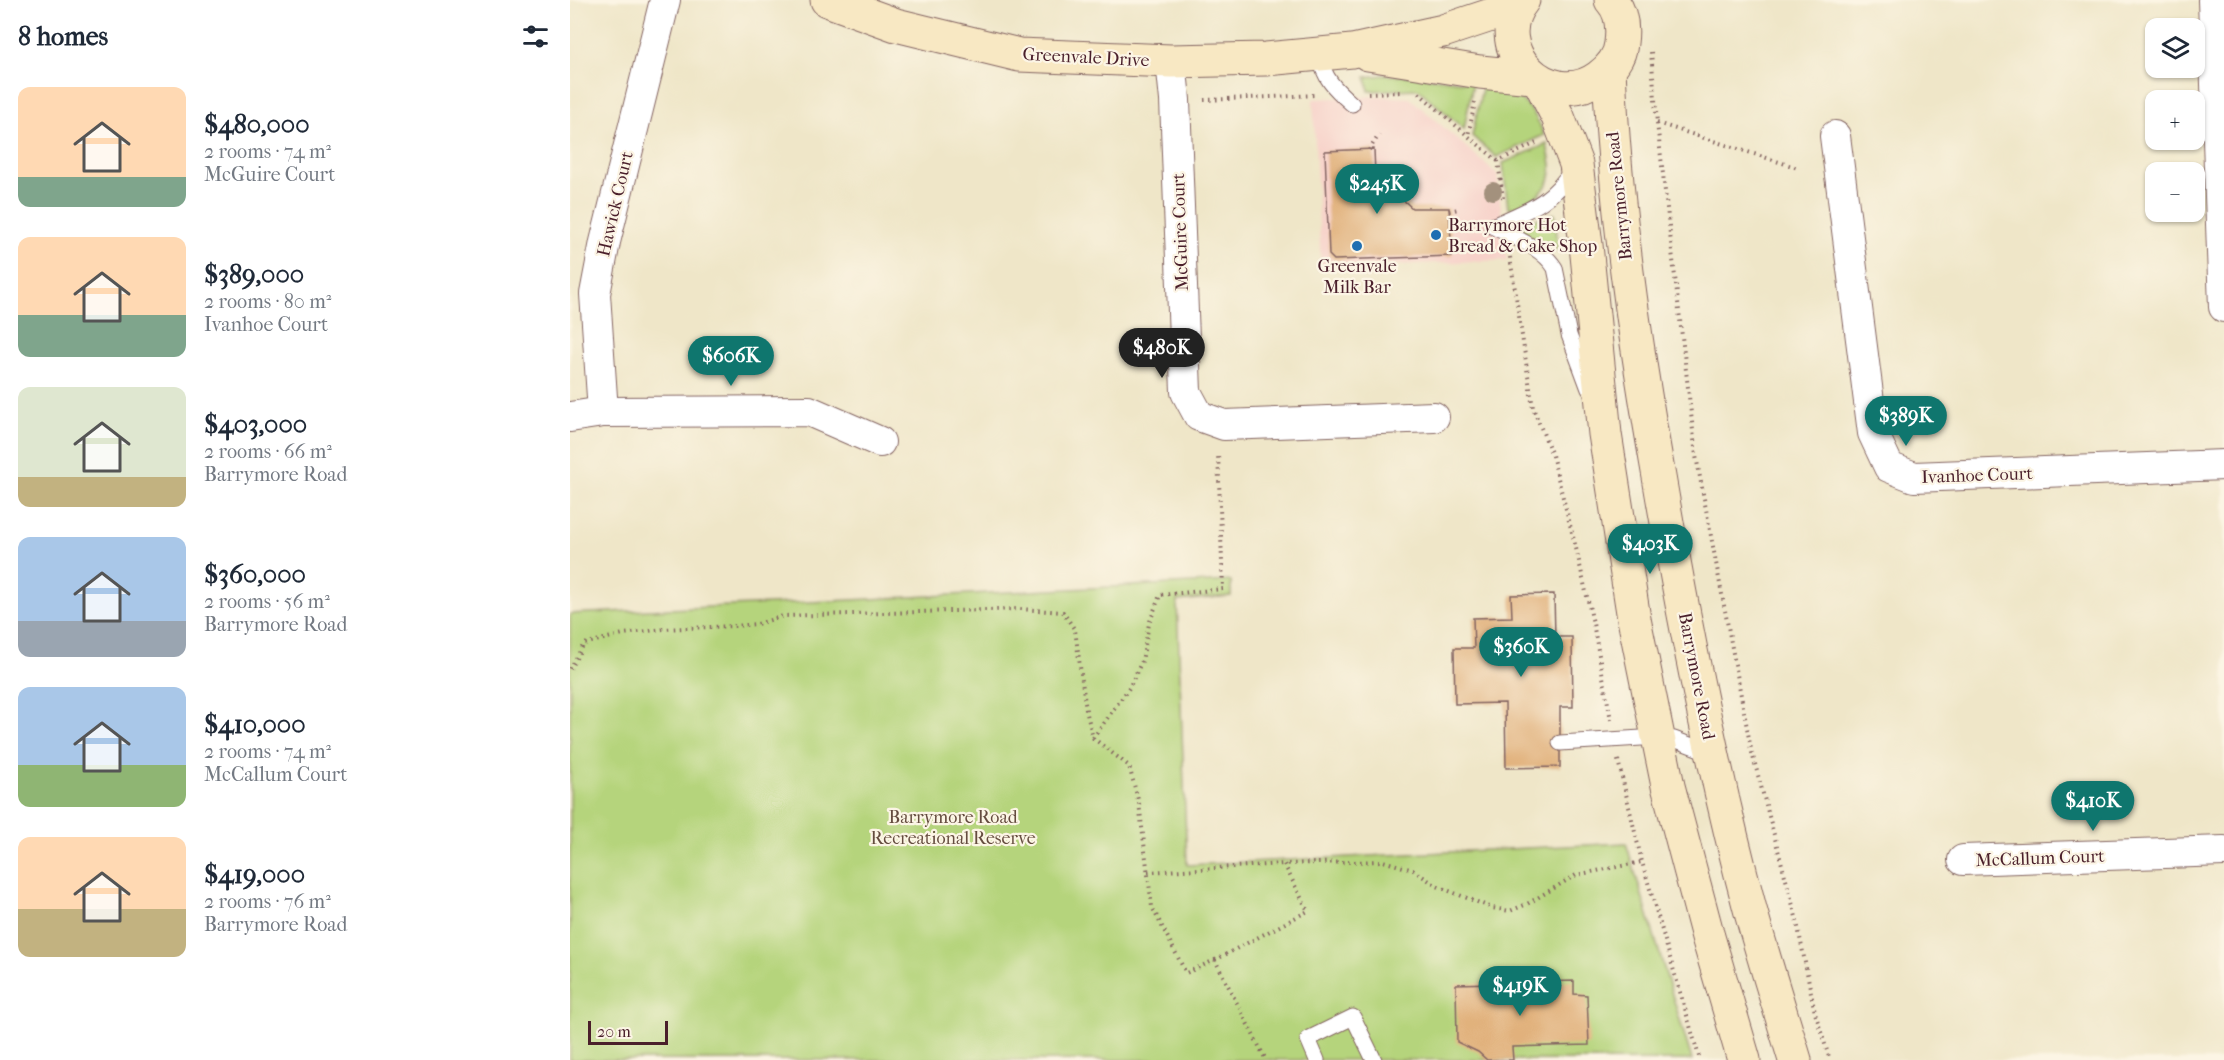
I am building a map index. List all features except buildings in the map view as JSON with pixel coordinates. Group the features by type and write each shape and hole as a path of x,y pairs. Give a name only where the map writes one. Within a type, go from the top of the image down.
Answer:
{"street":[{"name":"Hawick Court","path":"603,412 595,294 605,242 665,0"},
{"name":"Greenvale Drive","path":"827,0 896,25 1019,55 1171,61 1266,59 1352,51 1443,32 1521,3"},
{"path":"1609,69 1620,50 1623,27 1616,5 1611,0"},
{"path":"2213,0 2224,307"},
{"name":"Barrymore Road","path":"1521,3 1512,25 1513,44 1520,62 1537,79 1558,117 1575,164 1586,245 1605,434 1634,619 1668,786 1708,937 1744,1060"},
{"name":"Greenvale Drive","path":"1352,51 1422,64 1537,79 1564,89 1589,84 1609,69"},
{"name":"McGuire Court","path":"1171,61 1175,100 1186,392 1199,416 1224,425 1434,417"},
{"name":"Barrymore Road","path":"1609,69 1621,224 1641,373 1670,540 1713,754 1750,909 1795,1060"},
{"name":"Ivanhoe Court","path":"1835,136 1873,433 1889,467 1914,477 2224,465"},
{"path":"570,417 603,412 809,411 880,442"},
{"name":"McCallum Court","path":"1963,860 2224,851"}],"lane":[{"path":"1319,54 1322,68 1330,84 1352,104"},
{"path":"1575,164 1552,196 1507,227 1549,259 1555,268 1569,335 1605,434"},
{"path":"1560,743 1658,737 1674,739 1713,754"},
{"path":"1317,1060 1308,1039 1353,1017 1374,1060"}],"path":[{"path":"1651,45 1657,123 1696,456 1751,749 1796,916 1815,1013 1830,1060"},
{"path":"1476,95 1468,135 1498,161 1533,408 1540,420"},
{"path":"1657,123 1798,168"},
{"path":"1369,150 1378,135"},
{"path":"1498,161 1544,140"},
{"path":"1449,211 1459,209"},
{"path":"1093,738 1129,688 1142,661 1149,624 1160,596 1222,589 1218,446 1224,425"},
{"path":"570,669 584,644 623,634 663,629 735,627 758,624 783,616 1020,609 1062,612 1076,630 1086,710 1093,738 1129,766 1139,803 1152,907 1186,973 1308,911 1284,864"},
{"path":"1148,872 1383,861 1413,870 1437,886 1492,908 1510,911 1527,904 1576,875 1641,862"},
{"path":"1215,960 1266,1060"}],"shaded area":[{"path":"1377,96 1410,98 1497,174 1507,260 1321,268 1313,99"}],"green space":[{"path":"1417,76 1473,83 1464,129 1418,89 1369,91 1366,77"},
{"path":"1483,84 1505,91 1522,100 1534,114 1544,135 1496,157 1472,136"},
{"path":"1547,144 1551,163 1549,181 1540,193 1528,202 1521,206 1508,208 1503,163"},
{"path":"1555,214 1558,248 1556,250 1514,234 1512,229 1514,227"},
{"name":"Barrymore Road Recreational Reserve","path":"1231,581 1231,596 1177,601 1187,865 1626,843 1692,1060 570,1060 570,614"}],"place":[{"name":"Barrymore Hot Bread & Cake Shop","path":"1436,235"},
{"name":"Greenvale Milk Bar","path":"1357,246"}]}
